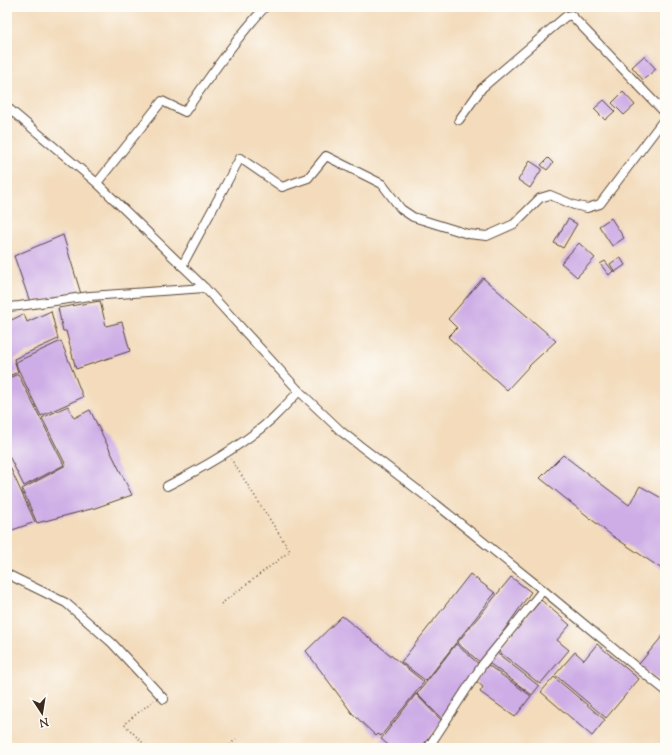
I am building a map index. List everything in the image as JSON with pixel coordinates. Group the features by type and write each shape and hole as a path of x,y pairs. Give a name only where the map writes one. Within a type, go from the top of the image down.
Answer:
{"street":[{"path":"97,183 162,101 185,112 205,82 264,7"},
{"path":"459,120 482,88 565,17 571,15 665,113"},
{"path":"7,107 97,183 205,288 299,391 342,432 436,504 665,690"},
{"path":"182,266 240,158 282,186 308,178 326,156 382,184 401,209 413,218 468,234 487,236 514,224 540,198 550,195 574,205 587,208 600,204 665,118"},
{"path":"7,307 90,296 205,288"},
{"path":"167,486 199,470 246,439 273,418 299,391"},
{"path":"7,574 66,603 112,643 162,697"},
{"path":"428,748 483,664 543,590"}],"path":[{"path":"221,604 290,551 227,452"},
{"path":"148,748 124,724 162,697"},
{"path":"227,748 236,739"}],"building":[{"path":"644,56 656,69 643,80 632,67"},
{"path":"623,92 635,105 624,115 612,103"},
{"path":"604,100 615,111 605,120 594,109"},
{"path":"548,158 553,163 547,170 541,165"},
{"path":"530,161 542,169 530,188 518,180"},
{"path":"611,218 624,238 612,246 599,226"},
{"path":"568,219 577,224 563,248 554,243"},
{"path":"63,235 81,294 30,302 14,256"},
{"path":"579,243 595,258 577,277 561,263"},
{"path":"620,257 625,265 615,272 610,264"},
{"path":"605,261 613,271 609,275 600,264"},
{"path":"483,278 556,341 530,365 507,390 448,337 457,328 448,319"},
{"path":"100,301 106,326 122,322 130,351 76,369 66,331 63,331 58,308"},
{"path":"51,311 58,339 14,359 18,372 7,377 7,322 24,314 27,322"},
{"path":"61,341 83,397 41,416 16,362"},
{"path":"18,374 64,465 24,486 7,452 7,379"},
{"path":"68,406 74,418 90,410 132,495 95,508 37,523 22,489 66,465 42,418"},
{"path":"563,455 629,505 640,486 665,500 665,571 611,535 540,478"},
{"path":"9,465 35,522 7,532 7,466"},
{"path":"470,574 495,593 426,681 401,662"},
{"path":"511,577 531,592 481,663 457,643"},
{"path":"541,600 570,625 557,640 569,650 540,684 498,651"},
{"path":"342,616 424,682 381,736 378,734 376,736 352,713 306,651"},
{"path":"665,633 665,685 639,664"},
{"path":"456,644 480,665 443,720 417,694"},
{"path":"597,644 639,679 606,718 555,675 575,652 584,660"},
{"path":"497,653 539,686 532,695 489,663"},
{"path":"488,665 531,696 515,717 480,692 483,687 476,681"},
{"path":"554,677 605,720 592,736 541,692"},
{"path":"416,694 442,721 421,748 392,748 381,739"}]}
